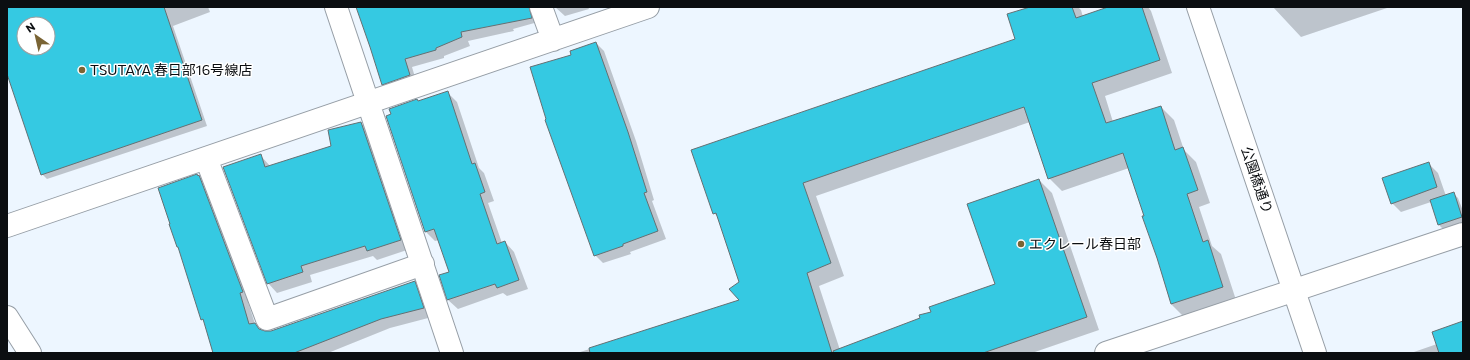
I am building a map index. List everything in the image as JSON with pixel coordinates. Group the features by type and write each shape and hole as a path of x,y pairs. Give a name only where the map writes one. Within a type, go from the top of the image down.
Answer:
{"street":[{"path":"336,7 452,353"},
{"path":"541,7 553,40"},
{"path":"7,226 553,40 598,15 648,7"},
{"name":"公園橋通り","path":"1198,7 1295,289 1315,353"},
{"path":"206,158 267,319 422,264"},
{"path":"1106,353 1463,234"},
{"path":"7,317 30,353"}],"building":[{"path":"7,7 164,7 202,120 41,175 7,74"},
{"path":"356,7 529,7 532,18 461,32 462,37 436,48 436,50 405,59 410,75 382,85"},
{"path":"1030,7 1072,7 1076,18 1108,7 1142,7 1160,60 1092,83 1106,123 1161,106 1175,150 1183,147 1198,190 1187,194 1203,242 1208,240 1223,287 1171,304 1123,153 1048,179 1024,107 803,183 831,263 807,273 832,353 590,353 589,348 739,300 729,289 739,282 716,213 713,214 691,150 1015,39 1007,14"},
{"path":"596,42 628,132 647,192 644,193 658,231 623,244 623,246 594,256 545,120 546,119 530,67 571,55 570,51"},
{"path":"448,91 472,164 475,163 485,192 480,194 497,244 505,241 519,280 497,288 495,284 447,300 439,275 449,272 434,229 425,232 386,116 391,114 389,109 417,99 418,101"},
{"path":"361,122 401,240 367,251 365,246 301,266 303,272 267,284 223,167 261,154 265,167 331,146 328,130"},
{"path":"1429,162 1437,187 1391,204 1382,178"},
{"path":"197,174 198,176 199,175 243,292 240,293 249,324 255,323 259,329 271,331 415,281 424,308 381,319 294,353 213,353 203,319 201,320 158,188"},
{"name":"エクレール春日部","path":"1039,179 1087,317 983,353 834,353 833,351 920,318 919,315 931,312 929,307 995,284 967,204"},
{"path":"1454,192 1462,217 1438,225 1430,200"},
{"path":"1463,321 1463,353 1439,353 1432,332"}],"place":[{"name":"TSUTAYA 春日部16号線店","path":"82,70"},
{"name":"エクレール春日部","path":"1021,244"}]}
